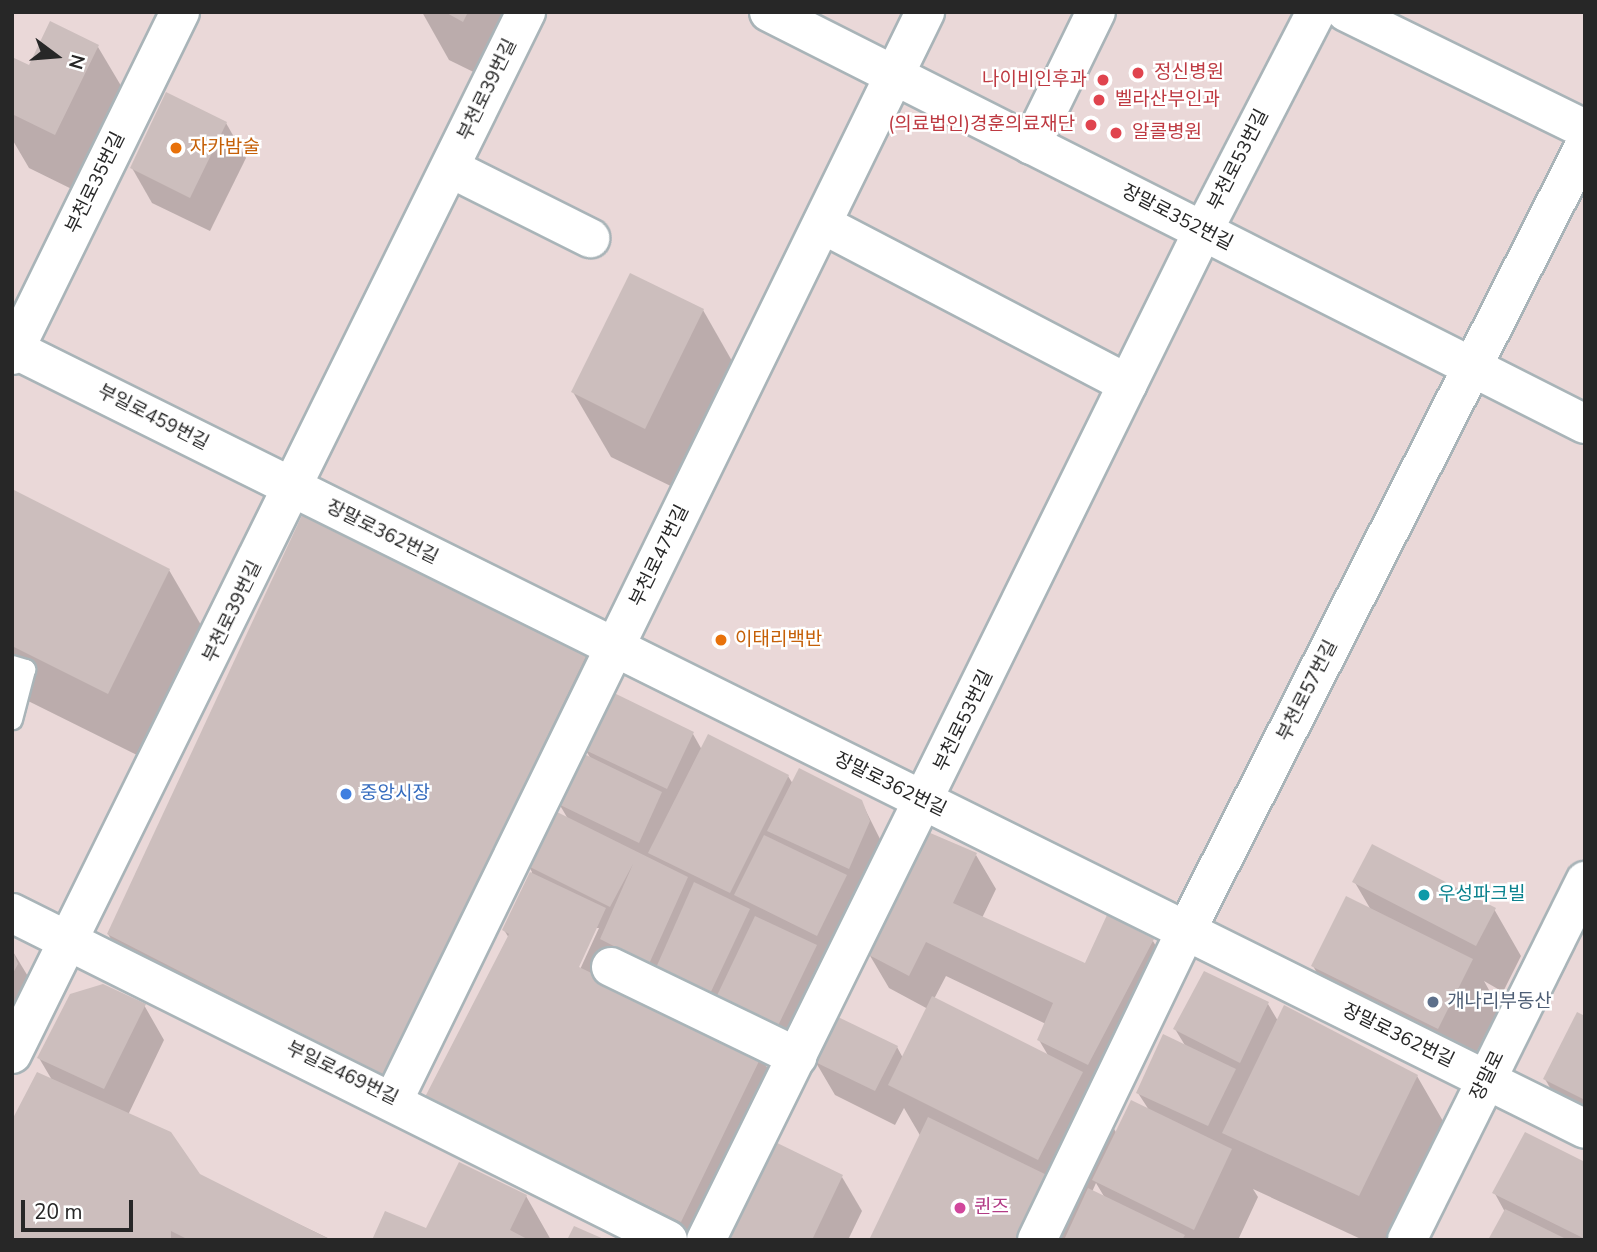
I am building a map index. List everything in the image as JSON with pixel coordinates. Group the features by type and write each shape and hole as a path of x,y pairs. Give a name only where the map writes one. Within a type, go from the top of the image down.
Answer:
{"street":[{"name":"부천로35번길","path":"13,351 180,12"},
{"name":"부천로39번길","path":"12,1054 526,12"},
{"name":"장말로352번길","path":"769,12 1585,424"},
{"name":"부천로47번길","path":"394,1099 925,12"},
{"path":"1031,145 1096,12"},
{"name":"부천로53번길","path":"706,1240 925,802 1203,231 1316,12"},
{"path":"1346,12 1585,129"},
{"name":"부천로57번길","path":"1037,1240 1186,931 1585,145"},
{"path":"450,168 590,238"},
{"path":"822,224 1128,384"},
{"name":"부일로459번길","path":"13,351 293,489"},
{"name":"장말로362번길","path":"293,489 1585,1129"},
{"name":"장말로","path":"1407,1240 1486,1081 1579,905"},
{"name":"부일로469번길","path":"12,913 394,1099 668,1240"},
{"path":"611,967 797,1057"}],"lane":[{"path":"12,665 25,669 12,719"}],"building":[{"path":"445,12 468,12 463,22"},
{"path":"50,21 99,45 55,135 12,114 12,57 29,65"},
{"path":"166,92 227,122 190,198 130,168"},
{"path":"630,273 704,309 645,429 571,392"},
{"path":"12,489 170,569 108,694 12,646"},
{"name":"중앙시장","path":"304,511 587,654 384,1076 107,934"},
{"path":"610,691 694,732 667,789 583,749"},
{"path":"708,734 789,775 730,893 648,853"},
{"path":"580,752 662,792 639,843 556,803"},
{"path":"799,768 862,800 870,821 849,869 767,831"},
{"path":"553,810 688,877 649,964 600,939 633,864 610,907 526,865"},
{"path":"928,832 977,853 953,903 1085,963 1107,915 1154,939 1088,1065 1037,1040 1053,1003 926,942 909,976 867,954"},
{"path":"764,835 847,875 817,936 734,895"},
{"name":"우성파크빌","path":"1372,844 1496,908 1476,946 1352,882"},
{"path":"530,872 606,908 579,967 762,1055 681,1222 425,1097 509,934 502,930"},
{"path":"694,882 750,909 708,998 655,970"},
{"path":"1346,896 1473,959 1438,1029 1311,966"},
{"path":"755,916 817,945 774,1034 712,1006"},
{"path":"12,949 18,964 12,975"},
{"path":"1204,971 1269,1002 1240,1063 1173,1029"},
{"path":"103,984 146,1004 104,1089 37,1058 70,994"},
{"path":"932,996 1083,1072 1038,1160 888,1085"},
{"path":"1284,1005 1418,1075 1359,1196 1222,1133"},
{"path":"1577,1012 1585,1016 1585,1100 1543,1079"},
{"path":"836,1016 898,1046 875,1091 813,1061"},
{"path":"1163,1034 1236,1069 1208,1126 1136,1093"},
{"path":"37,1072 171,1132 200,1174 331,1240 189,1240 171,1231 171,1240 12,1240 12,1120"},
{"path":"1131,1100 1232,1149 1194,1230 1092,1180"},
{"name":"퀸즈","path":"928,1117 1051,1177 1019,1240 869,1240"},
{"path":"1525,1132 1585,1162 1585,1239 1492,1193"},
{"path":"769,1139 843,1175 812,1240 732,1240 726,1227"},
{"path":"459,1162 527,1195 510,1230 529,1240 372,1240 385,1211 426,1228"},
{"path":"1088,1188 1185,1235 1182,1240 1064,1240"},
{"path":"1505,1209 1568,1240 1488,1240"},
{"path":"574,1226 606,1240 567,1240"}],"place":[{"name":"정신병원","path":"1138,73"},
{"name":"나이비인후과","path":"1103,80"},
{"name":"벨라산부인과","path":"1099,100"},
{"name":"(의료법인)경훈의료재단","path":"1091,125"},
{"name":"알콜병원","path":"1116,133"},
{"name":"자카밤술","path":"176,148"},
{"name":"이태리백반","path":"721,640"},
{"name":"중앙시장","path":"346,794"},
{"name":"우성파크빌","path":"1424,895"},
{"name":"개나리부동산","path":"1433,1002"},
{"name":"퀸즈","path":"960,1208"}]}
